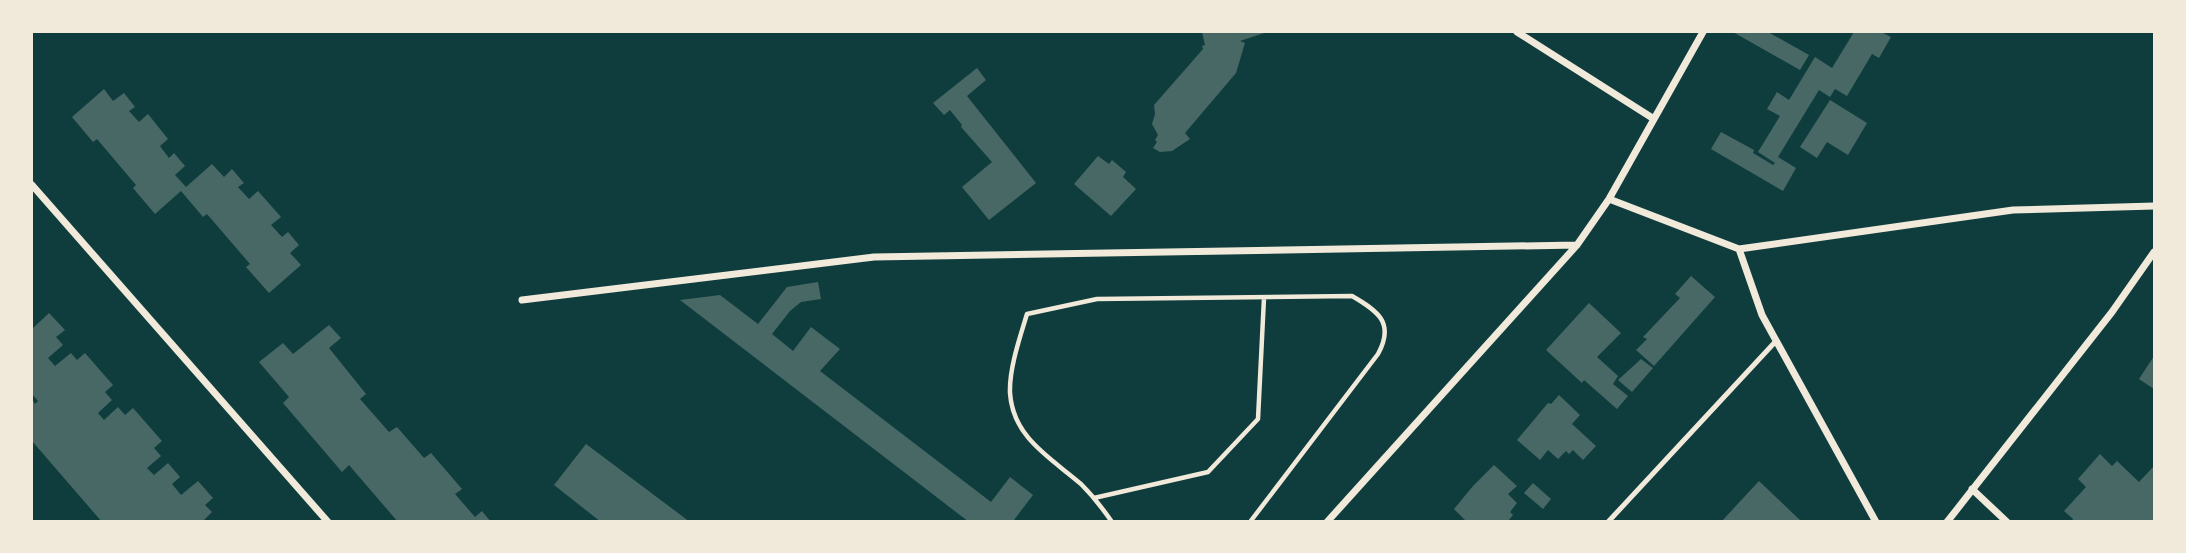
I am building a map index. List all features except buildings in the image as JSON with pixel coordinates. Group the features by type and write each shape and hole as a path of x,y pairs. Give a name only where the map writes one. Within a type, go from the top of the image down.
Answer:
{"street":[{"path":"1517,32 1654,119"},
{"path":"1327,522 1577,245 1609,199 1703,32"},
{"path":"32,185 328,522"},
{"path":"1609,199 1739,249 2013,210 2154,206"},
{"path":"522,300 874,257 1577,245"},
{"path":"1739,249 1762,314 1876,522"},
{"path":"1947,522 2112,312 2154,252"},
{"path":"1972,489 2007,522"}],"lane":[{"path":"1608,522 1776,341"}],"path":[{"path":"1112,522 1082,485 1033,446 1016,421 1010,392 1017,347 1027,314 1097,299 1352,296 1373,308 1385,325 1385,341 1378,354 1250,522"},
{"path":"1094,498 1208,472 1258,419 1264,298"}]}
